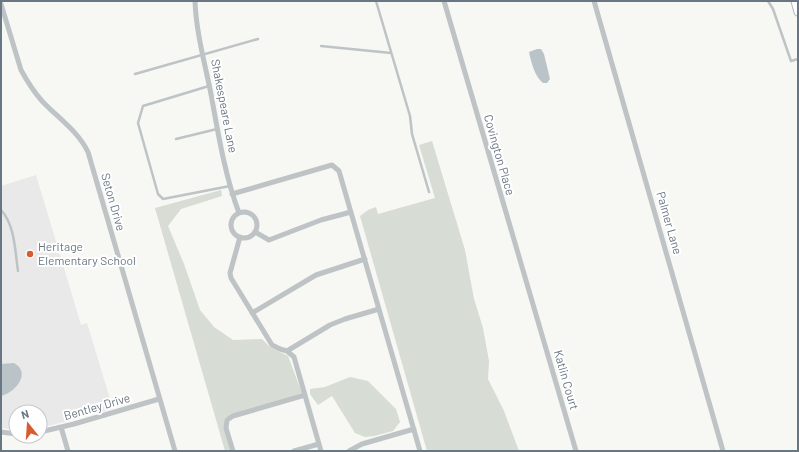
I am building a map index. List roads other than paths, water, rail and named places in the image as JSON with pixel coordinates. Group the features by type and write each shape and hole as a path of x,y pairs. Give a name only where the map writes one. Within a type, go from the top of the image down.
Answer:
{"street":[{"name":"Shakespeare Lane","path":"195,1 197,24 209,86 230,186 239,213"},
{"name":"Covington Place","path":"444,1 536,315"},
{"name":"Palmer Lane","path":"594,1 723,451"},
{"path":"795,1 798,12"},
{"name":"Seton Drive","path":"1,4 21,70 31,87 42,100 75,132 88,152 175,451"},
{"path":"232,194 332,165 339,171 420,451"},
{"path":"254,232 269,240 321,220 351,212"},
{"path":"239,213 248,213 253,216 256,225 254,232 248,237 240,238 233,232 231,226 232,219 239,213"},
{"path":"240,238 230,273 231,278 272,345 280,350 287,351 294,357 321,451"},
{"path":"252,313 316,275 365,259"},
{"path":"287,351 330,325 379,309"},
{"name":"Katlin Court","path":"536,315 576,451"},
{"path":"233,451 226,428 227,420 233,416 305,395"},
{"name":"Bentley Drive","path":"48,430 159,399"},
{"path":"61,428 68,451"},
{"path":"349,451 362,444 414,429"},
{"path":"294,451 319,444"}],"lane":[{"path":"376,1 410,116 412,134 429,192"},
{"path":"768,1 773,9 791,61 798,59"},
{"path":"135,74 258,39"},
{"path":"321,46 391,53"},
{"path":"209,86 143,106 138,123 158,194 163,199 230,186"},
{"path":"176,139 218,129"},
{"path":"1,210 7,218 12,230 18,271"}],"place":[{"name":"Heritage Elementary School","path":"30,254"}]}
